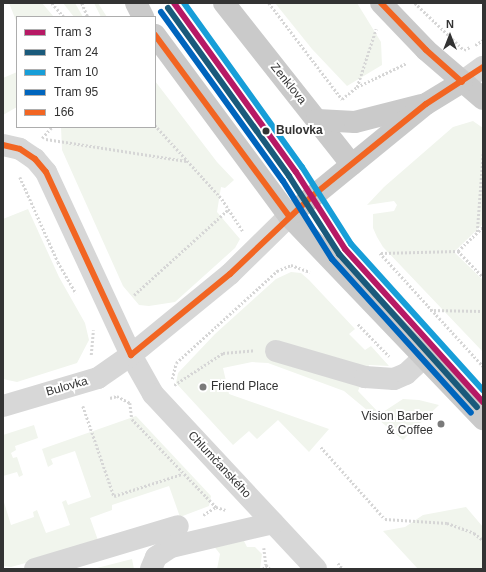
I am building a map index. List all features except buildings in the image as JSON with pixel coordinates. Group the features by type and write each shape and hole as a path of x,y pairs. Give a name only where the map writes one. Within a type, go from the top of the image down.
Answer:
{"main road":[{"name":"Zenklova","path":"224,3 317,120 348,168"},
{"path":"381,3 426,50 462,82 483,98"},
{"path":"156,36 289,216 483,419"},
{"path":"289,216 426,104 462,82"},
{"path":"317,120 355,122 426,104"}],"street":[{"path":"462,82 483,67"},
{"name":"Chlumčanského","path":"3,145 20,149 34,159 46,172 131,355 153,394 316,569"},
{"name":"Bulovka","path":"3,406 98,378 131,355 230,274 289,216"},
{"path":"276,351 365,378 394,379 406,374 424,357"},
{"path":"151,569 156,557 171,547 273,523"},
{"path":"35,569 178,526"}],"path":[{"path":"52,3 63,16"},
{"path":"82,3 88,16"},
{"path":"269,3 342,99 357,87 406,64"},
{"path":"415,3 464,50 483,40"},
{"path":"357,87 376,28"},
{"path":"156,126 229,209 244,232"},
{"path":"51,128 42,138 186,161"},
{"path":"477,232 483,152"},
{"path":"18,174 58,262 78,296"},
{"path":"134,295 229,209"},
{"path":"483,227 458,251 380,253 430,310 483,366"},
{"path":"458,251 483,277"},
{"path":"276,351 248,350 223,353 171,388 176,363 277,271 291,265 309,272 314,277"},
{"path":"430,310 483,311"},
{"path":"88,361 94,339 91,322"},
{"path":"358,323 406,374"},
{"path":"130,403 132,419 182,474 216,507 225,510 266,550 266,565 264,569"},
{"path":"82,406 114,496 182,474"},
{"path":"321,447 385,519 447,522 474,533 483,540"},
{"path":"266,565 270,569"}],"shaded area":[{"path":"9,3 42,3 53,16 16,16 16,20"},
{"path":"63,3 75,3 82,16 73,16"},
{"path":"94,3 98,3 106,16 100,16"},
{"path":"275,3 357,3 381,42 382,65 347,86 312,49"},
{"path":"16,72 16,108 3,115 3,78"},
{"path":"156,82 217,162 234,180 225,188 221,187 217,212 240,239 235,248 175,302 149,306 139,305 123,286 62,150 61,128 156,128"},
{"path":"473,121 483,128 483,224 454,252 483,280 483,352 383,247 377,237 373,228 373,214 394,211 397,205 394,201 367,205 384,187 453,127"},
{"path":"28,209 59,277 85,323 89,340 77,363 17,382 3,379 3,219"},
{"path":"291,272 301,273 309,280 355,329 349,334 365,350 371,346 389,366 369,365 358,391 380,414 403,399 419,400 439,405 403,440 344,391 268,363 252,362 223,368 229,394 329,429 309,452 278,420 257,439 249,431 233,445 176,383 178,373 215,334 276,279"},
{"path":"136,416 211,496 209,506 180,517 169,486 112,505 112,510 90,518 99,543 11,567 3,566 3,499 11,525 34,517 33,512 37,510 46,533 70,525 62,502 66,500 68,505 91,497 75,451 51,459 53,464 48,467 42,449"},
{"path":"34,425 38,438 15,446 16,450 11,453 13,458 17,457 23,475 19,477 17,472 3,476 3,435"},
{"path":"466,507 483,527 483,569 418,569 383,531 405,527 423,515"},
{"path":"244,541 247,547 255,547 262,554 260,569 217,569 220,554 213,545"},
{"path":"132,559 134,569 93,569"}],"tram line":[{"name":"3","path":"174,3 296,172 345,249 483,402"},
{"name":"10","path":"184,3 302,167 351,244 483,390"},
{"name":"24","path":"168,8 289,176 339,254 477,407"},
{"name":"95","path":"161,12 283,181 332,259 471,413"}],"transit line":[{"name":"166","path":"381,3 426,50 462,82"},
{"name":"166","path":"156,36 289,216"},
{"name":"166","path":"131,355 230,274 311,197 426,104 483,67"},
{"name":"166","path":"3,145 20,149 35,159 46,172 131,355"}],"place":[{"name":"Bulovka","path":"266,131"},
{"name":"Friend Place","path":"203,387"},
{"name":"Vision Barber & Coffee","path":"441,424"}]}
